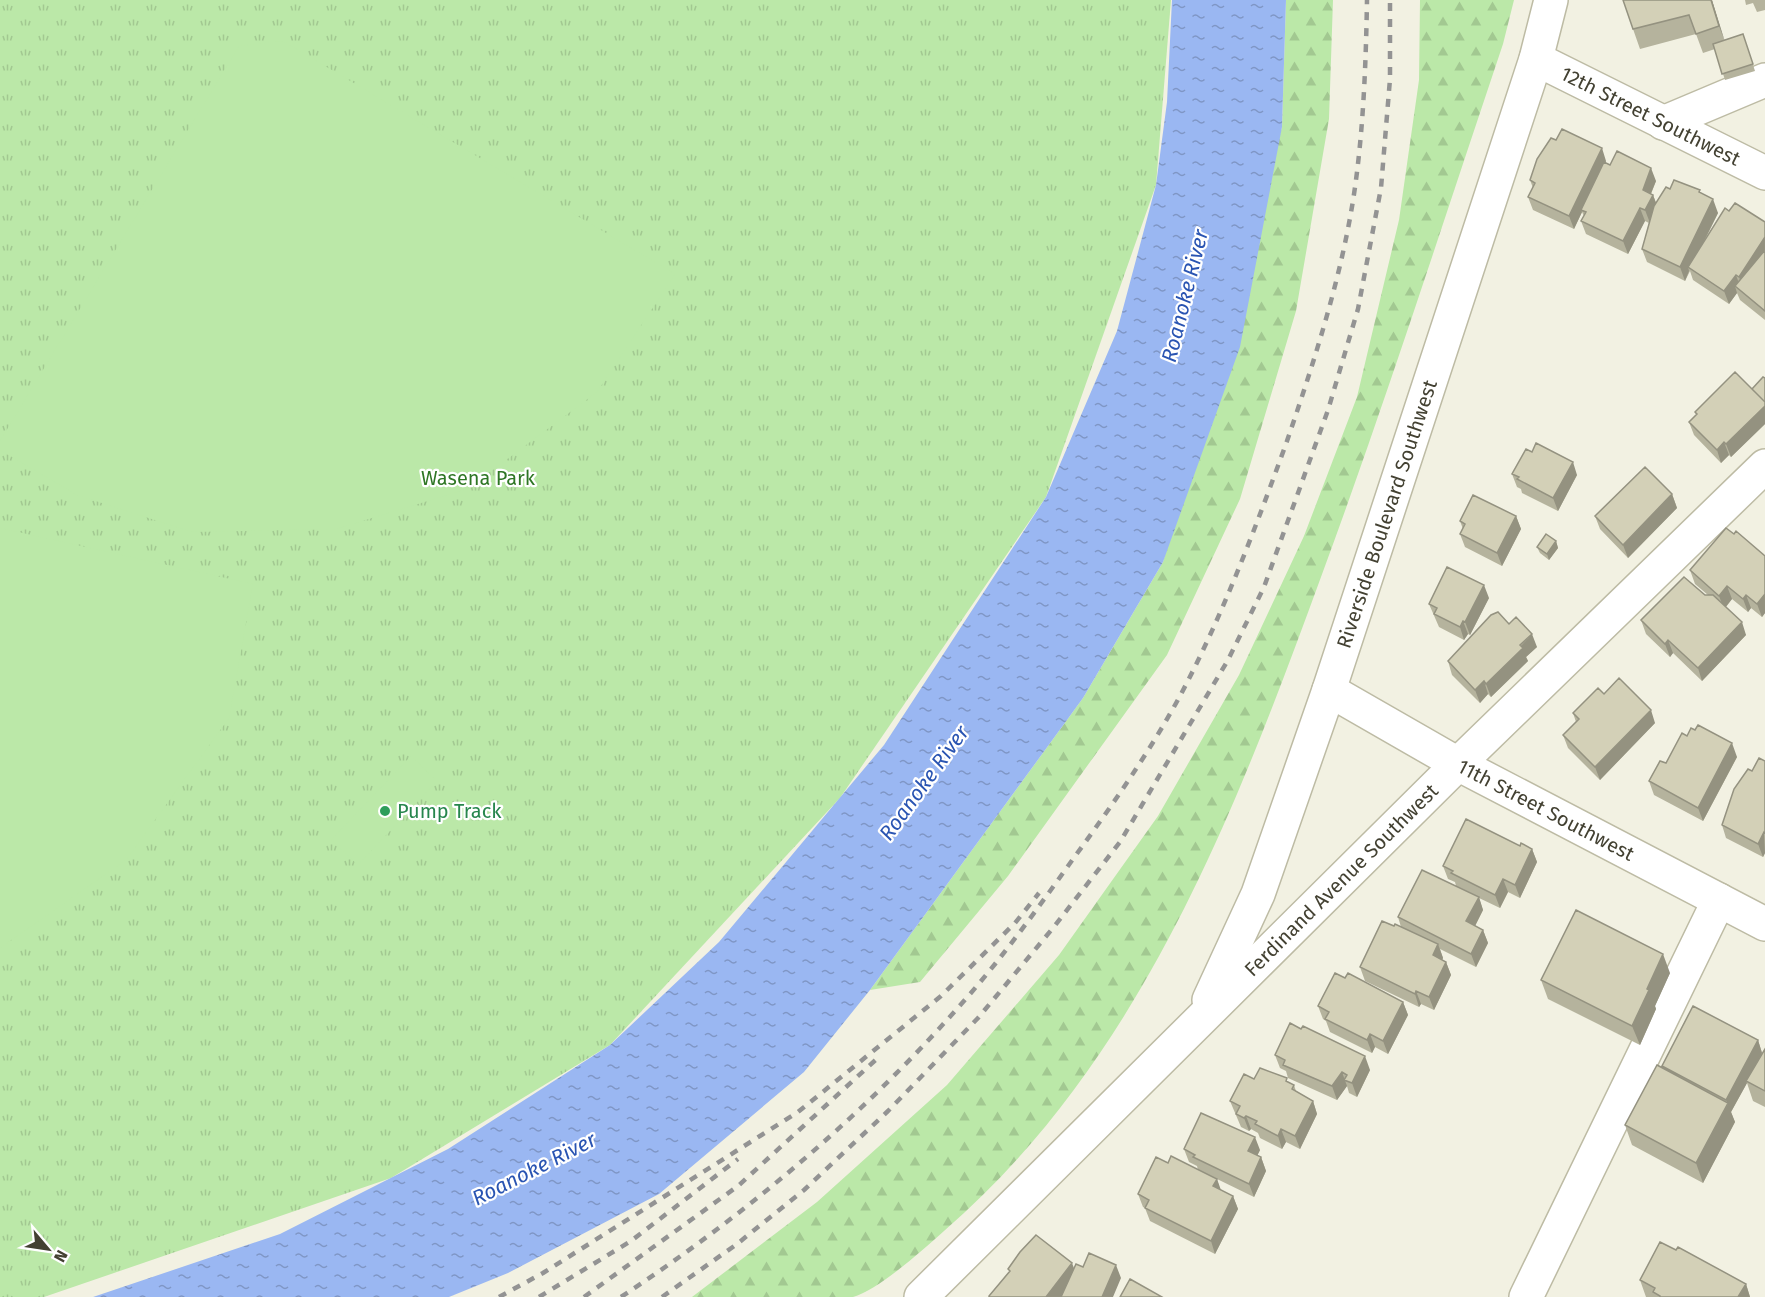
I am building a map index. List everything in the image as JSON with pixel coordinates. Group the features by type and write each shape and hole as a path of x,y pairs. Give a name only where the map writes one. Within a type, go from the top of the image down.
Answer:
{"street":[{"name":"Riverside Boulevard Southwest","path":"1200,1021 1258,894 1329,690 1536,59 1551,0"},
{"name":"12th Street Southwest","path":"1536,59 1765,173"},
{"path":"1663,123 1765,80"},
{"name":"Ferdinand Avenue Southwest","path":"921,1297 1458,764 1765,466"},
{"name":"11th Street Southwest","path":"1329,690 1458,764 1765,924"},
{"path":"1526,1297 1719,900"}],"green space":[{"name":"Wasena Park","path":"0,0 1171,0 1156,185 1046,497 840,798 610,1045 391,1178 44,1297 0,1297"},
{"path":"1286,0 1333,0 1329,119 1296,311 1240,499 1167,655 1008,876 920,982 870,990 1083,698 1163,562 1282,127"},
{"path":"1420,0 1514,0 1503,44 1414,311 1321,577 1253,756 1215,844 1173,930 1126,1012 1073,1091 1013,1164 944,1231 900,1268 875,1287 853,1297 692,1297 817,1202 947,1085 1059,955 1158,816 1239,675 1304,536 1357,397 1399,220 1419,80"},
{"path":"283,41 675,274 597,392 467,489 336,529 192,532 77,495 0,450 0,441 239,46"},
{"path":"0,528 253,584 229,718 126,860 0,948"},
{"name":"Pump Track","path":"411,756 437,781 358,865 331,840"}],"water":[{"name":"Roanoke River","path":"1172,0 1286,0 1282,127 1240,347 1163,562 1083,698 870,990 804,1072 659,1194 508,1273 449,1297 93,1297 280,1234 448,1149 610,1045 719,942 884,745 1046,497 1117,331 1156,185 1167,102"}],"building":[{"path":"1623,0 1711,0 1719,26 1696,34 1689,15 1633,29"},
{"path":"1743,34 1753,64 1722,74 1713,44"},
{"path":"1562,129 1602,148 1569,216 1528,197 1535,183 1530,180 1537,159 1551,138 1556,140"},
{"path":"1617,151 1651,168 1643,190 1653,195 1645,210 1640,208 1623,241 1581,221 1586,212 1581,210 1604,162 1610,165"},
{"path":"1674,180 1700,190 1699,192 1713,199 1680,267 1642,249 1654,206 1666,187 1670,189"},
{"path":"1735,203 1765,222 1765,237 1739,277 1736,275 1724,291 1688,267 1725,208 1729,211"},
{"path":"1765,250 1765,311 1735,286"},
{"path":"1735,372 1765,402 1765,406 1717,450 1689,422 1697,414 1695,412"},
{"path":"1763,377 1765,378 1765,402 1752,389"},
{"path":"1536,443 1573,462 1553,498 1512,474 1526,449 1532,452"},
{"path":"1645,467 1672,494 1623,545 1595,516"},
{"path":"1473,495 1516,516 1497,553 1460,534 1465,524 1460,521"},
{"path":"1726,528 1734,534 1736,531 1765,556 1765,594 1757,604 1746,595 1743,599 1727,586 1719,596 1690,570"},
{"path":"1546,534 1556,541 1547,554 1537,547"},
{"path":"1447,567 1484,585 1465,622 1463,621 1460,627 1434,614 1437,608 1429,604"},
{"path":"1684,577 1705,595 1713,595 1742,622 1698,668 1668,640 1665,644 1641,620"},
{"path":"1498,612 1509,624 1516,617 1532,634 1520,645 1523,648 1486,684 1484,681 1475,690 1448,661 1491,615"},
{"path":"1619,678 1651,710 1595,767 1563,735 1579,719 1573,713 1598,688 1604,694"},
{"path":"1698,725 1732,743 1698,808 1649,781 1660,761 1666,763 1682,733 1687,736 1691,728 1695,730"},
{"path":"1759,758 1765,761 1765,833 1758,844 1722,825 1734,789 1748,769 1752,771"},
{"path":"1466,819 1520,846 1521,843 1532,849 1515,885 1503,879 1495,895 1451,873 1453,871 1443,866"},
{"path":"1422,870 1479,897 1466,921 1483,930 1471,954 1398,917"},
{"path":"1576,910 1663,954 1632,1026 1541,980"},
{"path":"1382,921 1394,926 1395,924 1438,944 1433,955 1446,962 1429,997 1416,991 1415,994 1360,967"},
{"path":"1335,973 1345,978 1348,973 1403,1002 1383,1041 1370,1034 1367,1040 1325,1019 1329,1012 1318,1006"},
{"path":"1693,1006 1758,1040 1726,1100 1662,1066"},
{"path":"1290,1023 1301,1029 1303,1026 1365,1056 1352,1083 1344,1080 1347,1075 1342,1072 1332,1086 1283,1065 1285,1060 1275,1055"},
{"path":"1765,1049 1765,1091 1746,1081"},
{"path":"1657,1065 1728,1103 1696,1163 1625,1125"},
{"path":"1260,1068 1287,1078 1286,1081 1294,1085 1292,1089 1313,1101 1295,1136 1281,1129 1278,1136 1255,1124 1257,1121 1236,1114 1240,1106 1230,1101 1244,1074 1254,1079"},
{"path":"1201,1113 1255,1137 1248,1151 1261,1157 1249,1184 1193,1157 1195,1155 1184,1149"},
{"path":"1171,1156 1217,1179 1213,1186 1233,1196 1211,1241 1145,1208 1149,1200 1138,1194 1156,1157 1168,1163"},
{"path":"1036,1235 1072,1263 1046,1297 989,1297 1010,1271 1008,1269 1020,1252"},
{"path":"1660,1242 1676,1250 1678,1247 1746,1284 1738,1297 1660,1297 1653,1292 1655,1288 1640,1280"},
{"path":"1089,1253 1116,1265 1102,1297 1061,1297 1076,1264 1083,1267"},
{"path":"1130,1279 1162,1297 1120,1297"}],"railway":[{"path":"621,1297 714,1232 802,1161 845,1123 925,1044 978,985 1033,914 1115,800 1168,717 1196,665 1250,540 1286,444 1329,310 1345,241 1357,172 1364,86 1367,0"},
{"path":"662,1297 737,1244 804,1190 888,1111 978,1018 1053,928 1120,842 1228,660 1264,587 1328,410 1358,309 1381,188 1390,79 1390,0"},
{"path":"499,1297 543,1273 798,1112 941,996 1015,923 1039,893"},
{"path":"584,1297 738,1186 881,1055"},
{"path":"539,1297 631,1241 738,1159"}],"place":[{"name":"Pump Track","path":"385,811"}]}
